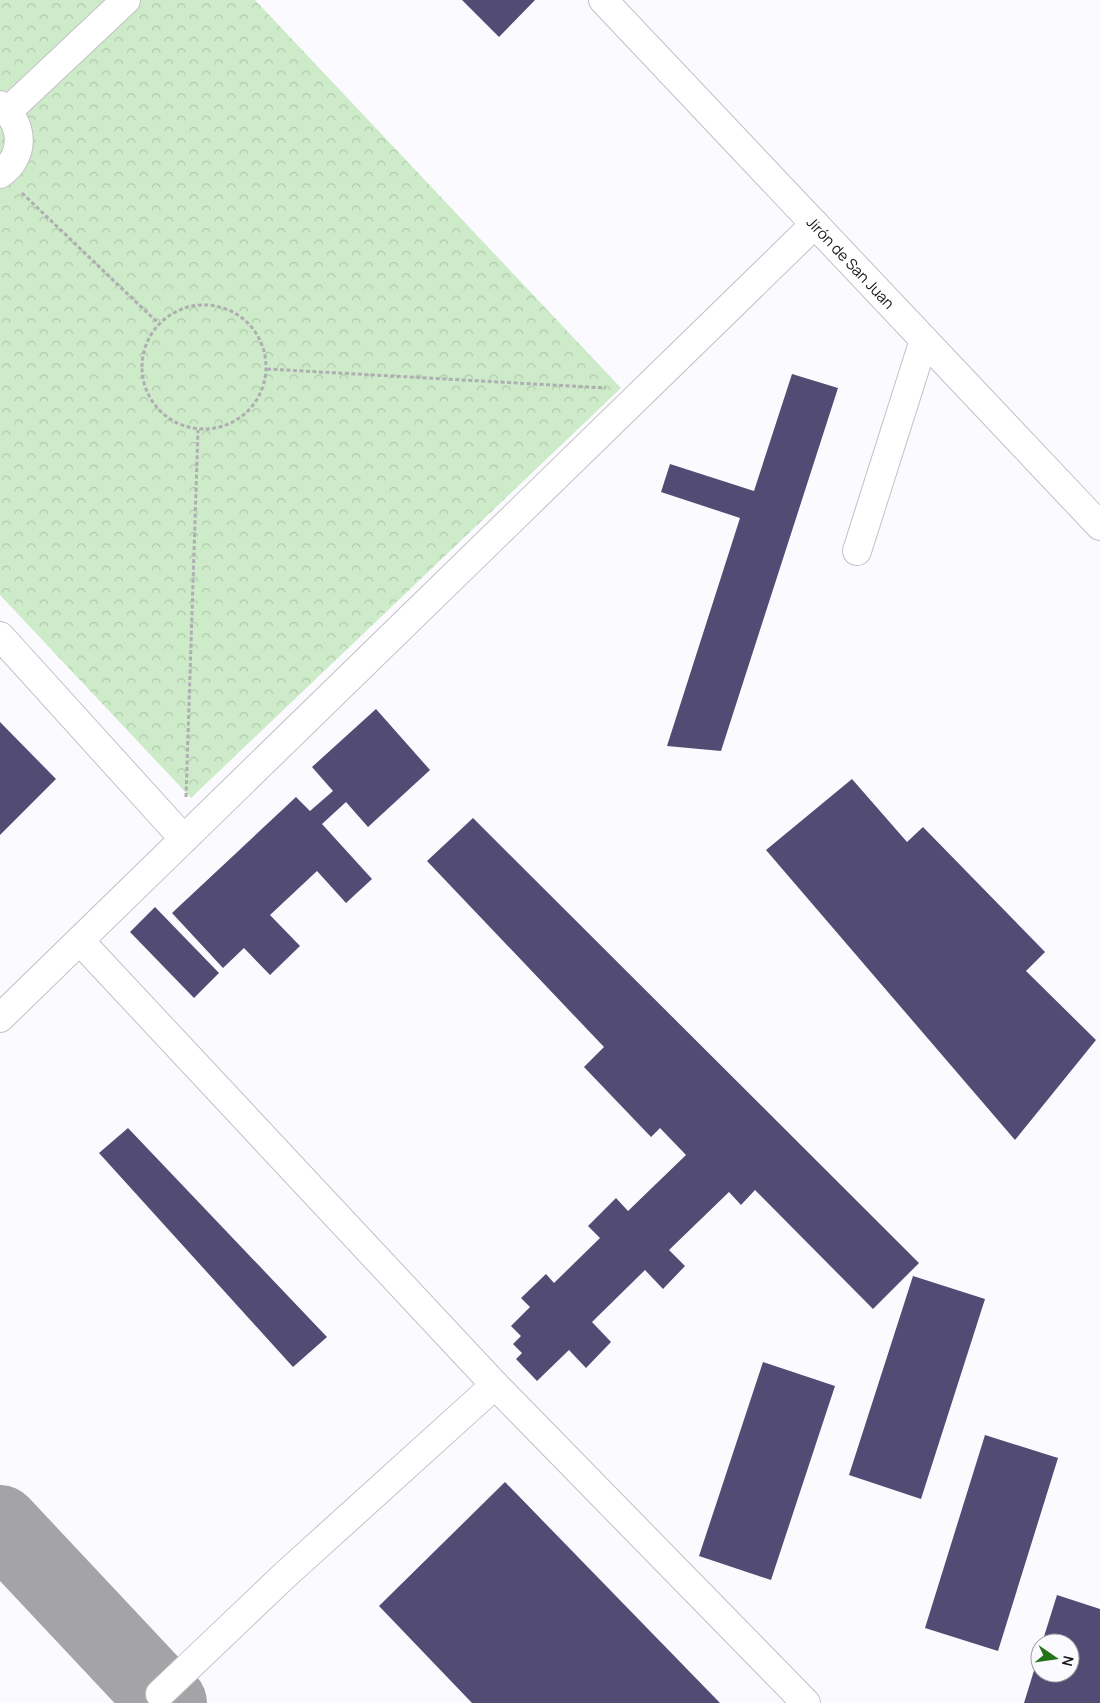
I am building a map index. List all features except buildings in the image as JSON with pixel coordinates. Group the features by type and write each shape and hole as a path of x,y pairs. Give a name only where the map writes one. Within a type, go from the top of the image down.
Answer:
{"street":[{"path":"1,174 12,163 18,150 19,136 16,123 4,108 126,0"},
{"name":"Jirón de San Juan","path":"602,0 1100,526"},
{"path":"0,1018 815,224"},
{"path":"857,551 924,340"},
{"path":"0,636 184,839"},
{"path":"80,941 495,1385 806,1703"},
{"path":"160,1694 285,1575 495,1385"}],"path":[{"path":"1,174 159,323"},
{"path":"196,305 218,306 238,314 253,328 263,347 267,369 263,390 252,408 236,422 218,429 198,430 178,425 161,414 149,398 142,380 142,359 147,340 159,323 176,311 196,305"},
{"path":"267,369 645,390"},
{"path":"184,839 198,430"}],"green space":[{"path":"0,0 255,0 621,388 191,798 0,595"}],"taxiway":[{"path":"0,1524 168,1703"}]}
